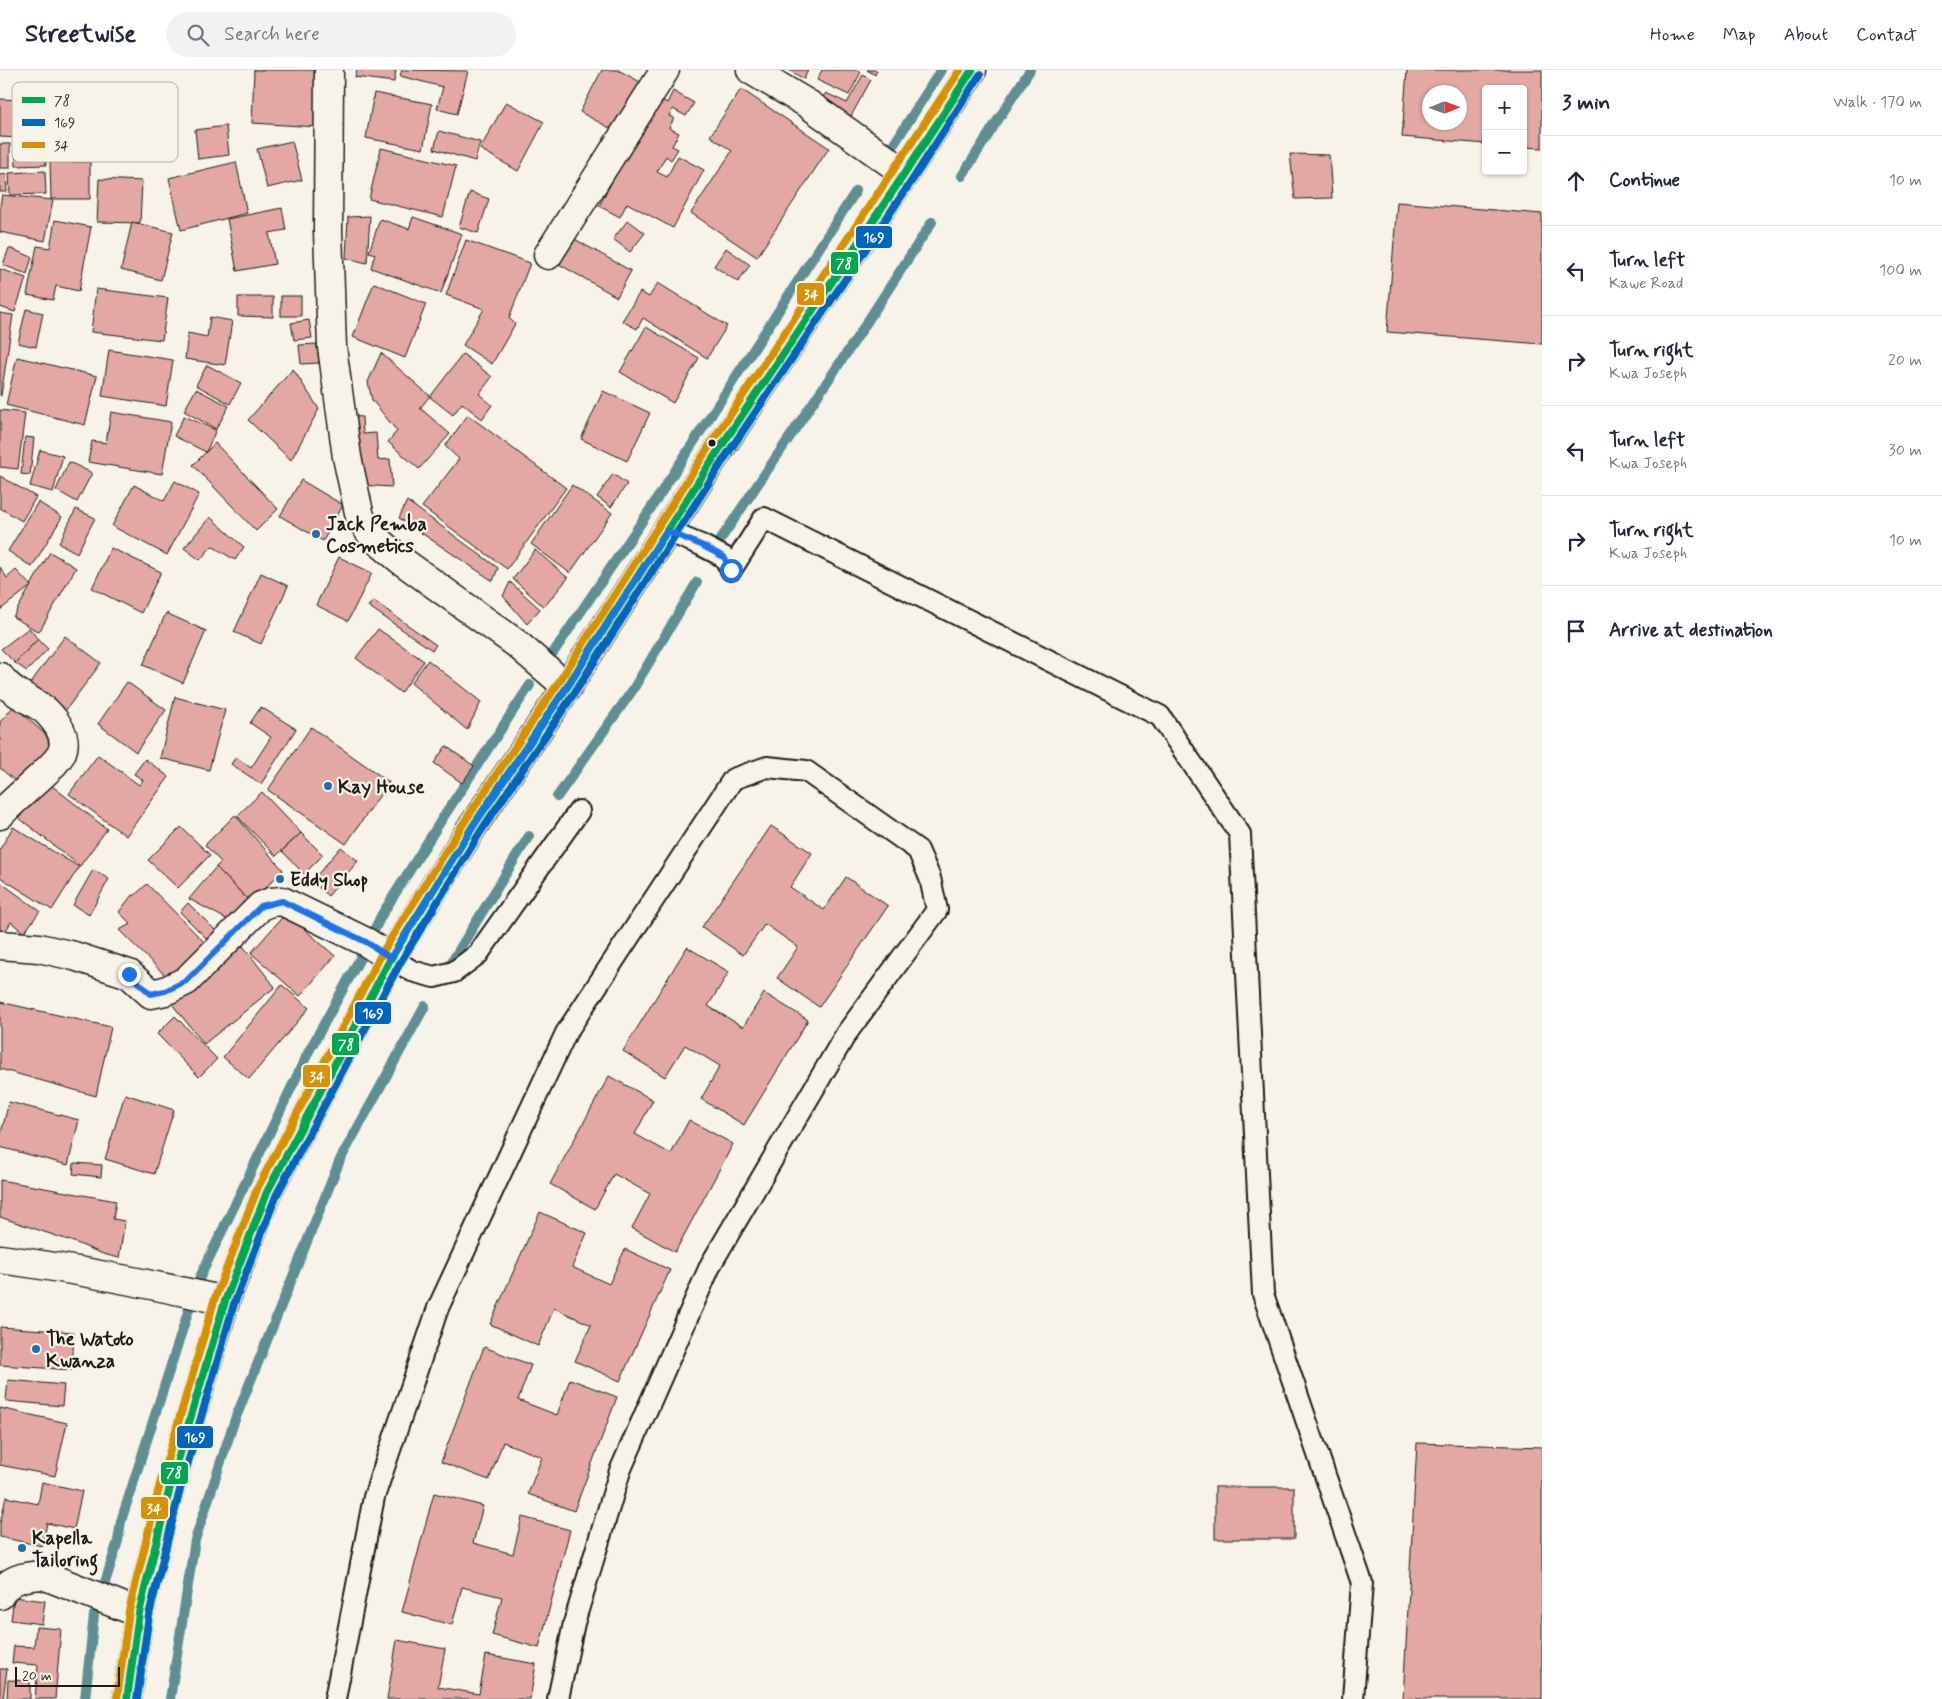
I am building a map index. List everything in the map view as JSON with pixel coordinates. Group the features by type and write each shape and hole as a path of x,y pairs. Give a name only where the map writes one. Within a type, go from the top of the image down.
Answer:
{"street":[{"path":"329,70 328,230 332,347 348,457 360,516 373,537 402,561 516,644 567,687"},
{"path":"548,255 665,70"},
{"path":"751,70 808,104 905,173"},
{"path":"127,1699 139,1613 170,1487 225,1301 268,1192 391,958 473,826 567,687 718,451 972,70"},
{"path":"0,677 14,691 46,712 61,730 64,741 62,752 52,765 0,815"},
{"path":"0,944 56,952 129,974 151,994 165,991 186,981 261,906 282,901 366,942 391,958"},
{"path":"0,1259 73,1269 225,1301"},
{"path":"0,1594 5,1586 16,1579 43,1575 139,1613"}],"lane":[{"path":"667,531 724,557 731,570 764,518 1160,716 1240,834 1263,1294 1362,1583 1353,1699"},
{"path":"335,1699 374,1497 438,1308 566,1033 732,779 767,767 806,771 918,850 930,878 937,910 846,1034 711,1264 620,1471 574,1623 558,1699"},
{"path":"391,958 412,971 434,977 454,972 478,954 579,811"}],"building":[{"path":"254,70 321,70 318,127 252,123"},
{"path":"357,70 396,70 394,82 355,77"},
{"path":"402,70 468,71 457,114 437,109 443,87 400,76"},
{"path":"602,70 618,70 644,84 619,133 580,112"},
{"path":"789,70 808,70 804,79"},
{"path":"822,70 856,70 861,72 849,95 817,80"},
{"path":"867,70 877,70 875,75"},
{"path":"1407,70 1542,70 1542,148 1527,147 1527,85 1482,85 1482,144 1402,137"},
{"path":"863,75 871,80 851,116 821,99 826,93 847,103"},
{"path":"741,89 829,148 757,257 691,213 732,151 710,136"},
{"path":"673,91 694,103 686,116 673,109 669,116 674,118 669,128 679,133 672,146 678,149 671,160 666,156 657,172 667,177 678,156 704,170 673,228 627,203 620,217 599,206 657,97 667,103"},
{"path":"374,93 432,104 423,149 366,138"},
{"path":"0,99 12,100 12,138 0,137"},
{"path":"506,102 544,122 518,171 480,149"},
{"path":"226,126 229,155 198,159 195,130"},
{"path":"439,131 480,142 475,161 434,149"},
{"path":"292,141 302,180 267,188 257,149"},
{"path":"0,144 10,144 10,168 0,168"},
{"path":"381,148 456,166 443,217 369,199"},
{"path":"1290,154 1329,155 1332,198 1295,199"},
{"path":"16,162 46,162 46,165 16,166"},
{"path":"50,162 90,162 90,199 51,199"},
{"path":"236,162 247,213 181,230 169,178"},
{"path":"45,171 46,194 10,195 9,173"},
{"path":"6,174 7,192 0,192 0,175"},
{"path":"99,179 142,181 140,223 97,222"},
{"path":"470,192 489,199 478,233 459,227"},
{"path":"2,195 53,200 45,241 0,232"},
{"path":"1397,202 1542,214 1542,344 1387,332"},
{"path":"282,208 286,230 269,233 275,264 237,271 227,219"},
{"path":"370,216 367,263 346,258 348,217"},
{"path":"413,217 462,234 441,293 371,268 375,254 369,252 380,219 409,229"},
{"path":"55,220 91,227 79,291 56,286 53,300 27,295 37,246 50,248"},
{"path":"628,220 645,233 630,252 613,239"},
{"path":"132,222 173,232 161,280 121,270"},
{"path":"571,237 631,271 617,297 557,263"},
{"path":"466,240 530,263 509,318 515,324 492,364 463,345 484,309 446,295"},
{"path":"9,248 32,257 27,274 3,265"},
{"path":"726,248 750,265 738,282 714,266"},
{"path":"0,269 26,278 15,312 0,307"},
{"path":"374,283 426,304 405,358 353,337"},
{"path":"658,283 727,326 707,358 643,318 637,329 622,321 640,292 649,297"},
{"path":"96,289 168,298 162,340 91,332"},
{"path":"281,296 301,296 301,316 281,316"},
{"path":"238,297 273,297 273,317 238,316"},
{"path":"26,309 43,313 36,347 18,343"},
{"path":"0,313 13,315 1,396 0,395"},
{"path":"210,317 232,321 225,365 185,359 188,333 207,337"},
{"path":"309,320 312,338 294,340 291,323"},
{"path":"646,327 699,358 673,403 620,372"},
{"path":"317,344 319,363 301,364 299,345"},
{"path":"109,350 173,360 166,406 102,396"},
{"path":"381,353 430,396 420,408 450,434 419,469 388,442 397,431 372,400 368,382"},
{"path":"463,354 492,377 479,394 492,405 482,419 462,403 453,415 430,397"},
{"path":"17,357 97,376 85,425 6,405"},
{"path":"207,365 241,383 230,404 196,385"},
{"path":"293,369 319,409 291,460 248,420"},
{"path":"196,389 229,406 216,429 184,411"},
{"path":"603,391 650,413 627,461 581,439"},
{"path":"0,410 25,413 18,469 0,467"},
{"path":"111,412 171,422 162,474 88,462 92,441 106,443"},
{"path":"468,415 566,488 507,569 422,507 459,459 445,446"},
{"path":"184,416 216,430 206,452 174,436"},
{"path":"350,416 362,417 363,434 376,433 378,460 390,459 392,487 358,485"},
{"path":"25,437 34,438 30,475 21,474"},
{"path":"215,443 278,509 256,531 193,465"},
{"path":"40,450 63,456 53,492 30,486"},
{"path":"69,462 92,473 77,502 56,490"},
{"path":"613,474 627,484 611,507 597,497"},
{"path":"0,476 36,497 22,521 0,508"},
{"path":"301,480 343,505 323,541 280,516"},
{"path":"175,481 199,494 167,555 112,526 134,485 164,501"},
{"path":"572,485 612,513 570,573 531,544"},
{"path":"407,501 498,568 493,581 399,518"},
{"path":"38,502 62,517 32,567 8,551"},
{"path":"76,509 95,518 77,553 59,543"},
{"path":"210,517 244,547 235,560 212,546 200,560 184,548"},
{"path":"111,548 161,572 141,613 92,588"},
{"path":"535,550 568,578 544,607 513,579"},
{"path":"50,552 76,568 39,632 13,617"},
{"path":"339,557 372,573 348,621 316,605"},
{"path":"0,567 7,578 16,570 31,586 0,610"},
{"path":"261,573 288,586 261,644 234,632"},
{"path":"510,582 540,609 527,624 503,596"},
{"path":"374,601 436,645 432,650 368,606"},
{"path":"166,613 206,631 183,683 143,665"},
{"path":"29,628 38,639 15,663 1,649"},
{"path":"378,629 424,661 401,693 356,658"},
{"path":"65,636 101,663 65,711 29,685"},
{"path":"38,639 48,649 27,671 15,663"},
{"path":"428,660 481,702 467,730 411,683"},
{"path":"127,682 166,710 136,752 98,724"},
{"path":"175,697 225,710 209,770 160,758"},
{"path":"14,706 58,746 22,787 0,768 0,722"},
{"path":"261,707 296,729 261,784 231,764 236,757 251,768 271,737 250,723"},
{"name":"Kay House","path":"311,727 389,782 346,844 268,790"},
{"path":"446,746 474,766 462,783 434,763"},
{"path":"98,755 139,785 143,780 134,774 145,759 169,777 126,836 69,794"},
{"path":"47,782 107,829 80,866 19,818"},
{"path":"262,792 301,833 276,856 237,816"},
{"path":"235,815 283,870 251,903 216,867 221,862 205,845"},
{"path":"771,826 812,853 790,887 824,910 846,877 888,906 819,1007 777,978 798,947 765,924 743,955 702,927"},
{"path":"13,827 79,867 52,910 0,877 0,849"},
{"path":"181,827 210,855 178,888 148,860"},
{"path":"301,833 323,855 304,874 282,851"},
{"path":"341,847 358,861 328,896 312,881"},
{"path":"216,867 251,903 243,902 240,910 230,921 189,899"},
{"path":"93,870 109,879 89,915 73,905"},
{"path":"0,882 40,911 24,933 11,922 2,937 0,936"},
{"path":"147,884 207,945 175,985 119,930 131,924 119,912 132,895 134,896"},
{"path":"188,903 219,934 211,943 180,912"},
{"path":"286,913 335,956 300,996 251,953"},
{"path":"243,946 275,987 204,1044 172,1004"},
{"path":"687,947 729,972 708,1006 743,1027 764,993 808,1020 744,1125 701,1099 720,1066 685,1045 665,1077 623,1051"},
{"path":"282,985 309,1008 249,1079 223,1057"},
{"path":"0,1002 111,1027 96,1096 0,1069"},
{"path":"175,1016 217,1059 199,1077 157,1034"},
{"path":"609,1076 653,1100 635,1134 671,1154 689,1120 733,1144 675,1252 632,1228 650,1194 614,1174 595,1209 550,1184"},
{"path":"125,1094 174,1110 154,1174 105,1159"},
{"path":"9,1102 79,1120 68,1165 0,1147 0,1137"},
{"path":"74,1163 102,1165 101,1177 73,1174"},
{"path":"0,1180 116,1201 113,1219 125,1221 119,1258 0,1217"},
{"path":"540,1212 587,1233 572,1267 609,1284 625,1249 670,1270 620,1381 575,1361 591,1325 554,1308 538,1346 490,1324"},
{"name":"The Watoto Kwanza","path":"0,1327 74,1332 72,1370 0,1365"},
{"path":"484,1347 531,1365 518,1400 557,1415 570,1379 617,1397 574,1511 528,1494 542,1457 503,1442 489,1480 441,1462"},
{"path":"8,1380 64,1385 62,1406 6,1401"},
{"path":"0,1408 67,1423 55,1476 0,1465"},
{"path":"1417,1443 1542,1447 1542,1699 1403,1699"},
{"path":"42,1482 82,1491 74,1529 47,1523 42,1546 0,1537 0,1524 6,1497 38,1504"},
{"path":"1215,1487 1294,1487 1294,1539 1215,1539"},
{"path":"434,1493 483,1506 473,1543 513,1554 522,1517 570,1530 539,1648 492,1635 502,1597 462,1587 452,1625 402,1612"},
{"path":"14,1597 45,1601 42,1624 11,1620"},
{"path":"36,1627 61,1629 55,1699 35,1699 38,1665 12,1663 14,1646 34,1647"},
{"path":"397,1640 445,1649 438,1687 479,1694 486,1655 536,1664 530,1699 387,1699"},
{"path":"0,1669 7,1669 3,1699 0,1699"},
{"path":"8,1680 30,1681 30,1699 7,1699"}],"waterway":[{"path":"894,144 941,70"},
{"path":"962,176 1030,70"},
{"path":"553,653 651,508 856,191"},
{"path":"716,546 854,342 932,222"},
{"path":"557,797 632,691 697,582"},
{"path":"370,939 381,916 442,819 530,685"},
{"path":"446,971 529,836"},
{"path":"200,1277 309,1051 364,951"},
{"path":"170,1699 195,1540 234,1422 340,1160 425,1006"},
{"path":"102,1592 118,1541 121,1521 189,1309"},
{"path":"85,1699 94,1615"}],"transit line":[{"name":"34","path":"117,1698 129,1611 160,1484 215,1298 258,1187 382,953 465,821 559,682 710,445 960,70"},
{"name":"78","path":"127,1699 139,1613 170,1487 225,1301 267,1192 391,958 473,826 567,687 718,451 972,70"},
{"name":"169","path":"137,1699 149,1615 180,1490 234,1304 276,1196 400,963 481,831 575,692 726,456 913,179 980,75"}],"place":[{"name":"Jack Pemba Cosmetics","path":"316,534"},
{"name":"Kay House","path":"328,786"},
{"name":"Eddy Shop","path":"280,879"},
{"name":"The Watoto Kwanza","path":"36,1349"},
{"name":"Kapella Tailoring","path":"22,1548"}],"route":[{"path":"129,974 151,994 165,991 186,981 261,906 271,902 282,901 366,942 391,958 473,826 567,687 667,531 724,557 731,570"}]}
